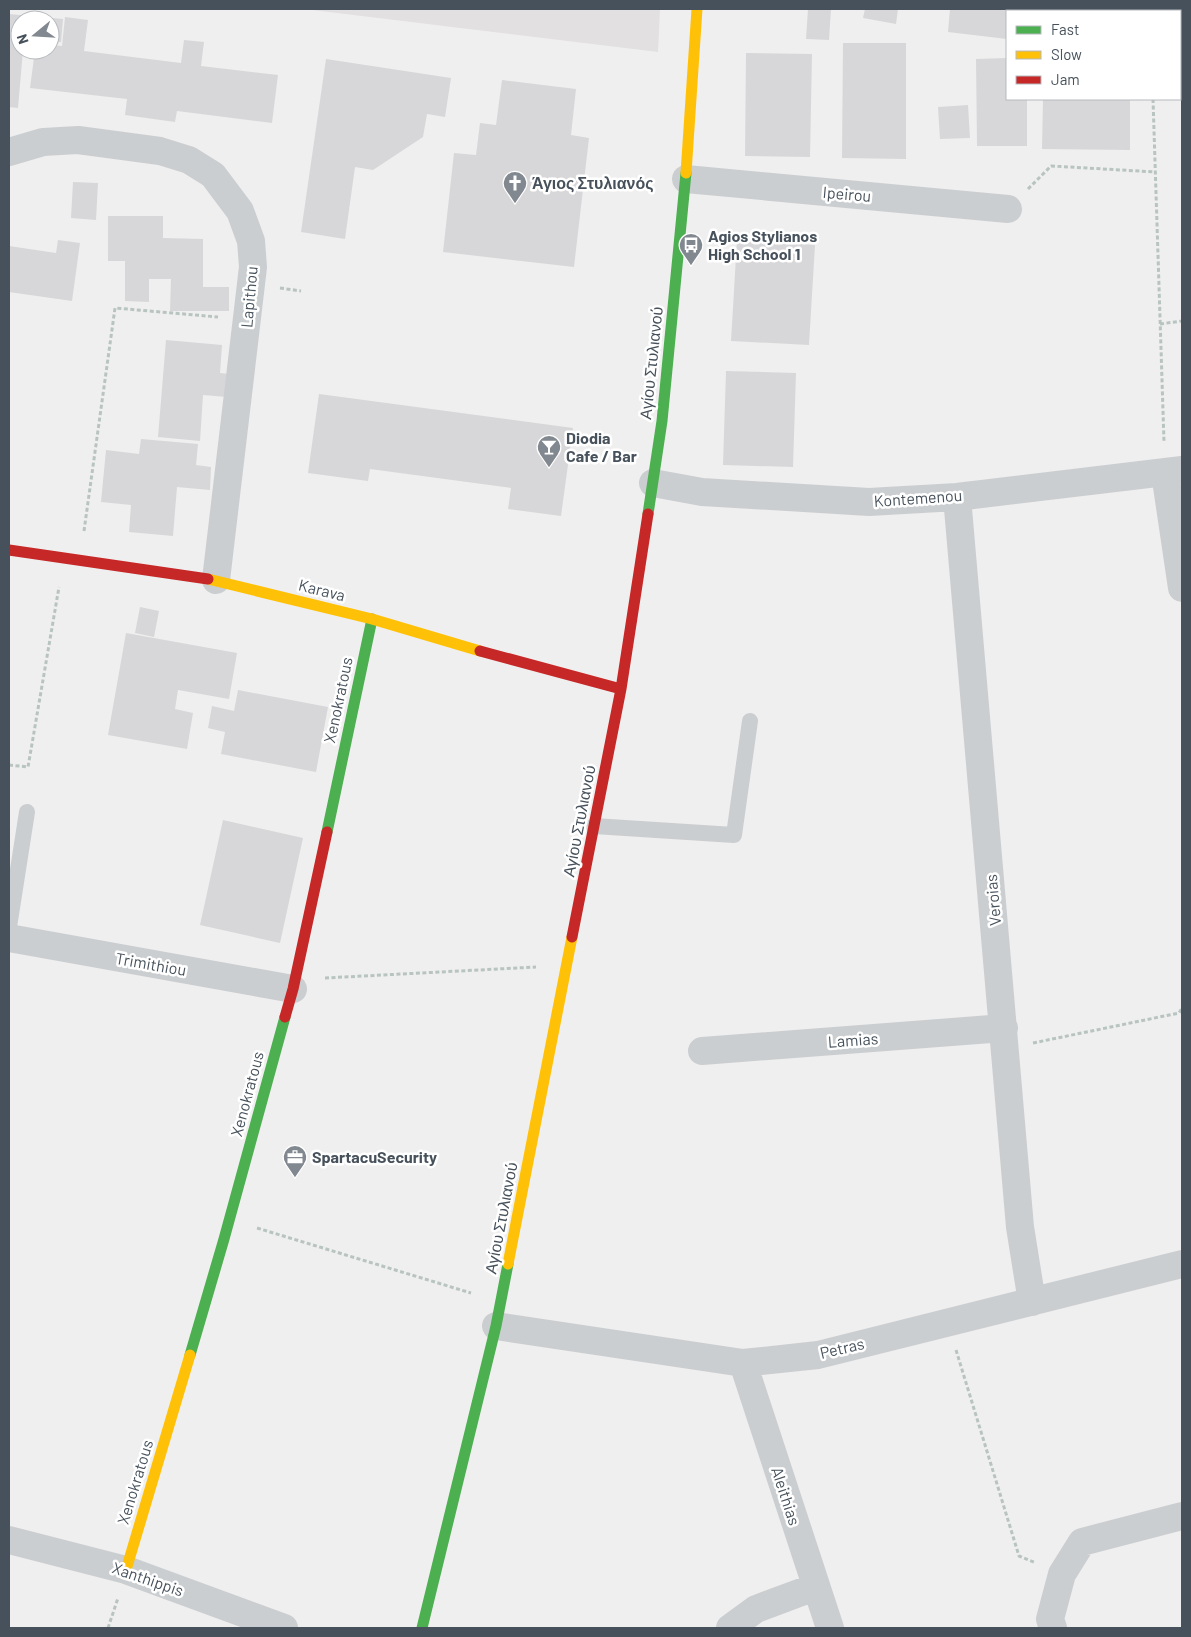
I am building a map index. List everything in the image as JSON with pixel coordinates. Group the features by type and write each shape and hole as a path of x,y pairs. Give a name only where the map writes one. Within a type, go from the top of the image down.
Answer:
{"street":[{"name":"Αγίου Στυλιανού","path":"422,1628 498,1314 621,689 662,421 686,179 697,9"},
{"name":"Lapithou","path":"9,152 43,142 78,140 160,151 189,160 213,175 240,211 251,241 253,267 216,580"},
{"name":"Ipeirou","path":"686,179 1008,209"},
{"name":"Kontemenou","path":"653,483 702,492 869,502 957,497 1174,471"},
{"path":"1174,471 1182,588"},
{"name":"Veroias","path":"957,497 1020,1227 1032,1302"},
{"name":"Karava","path":"9,550 216,580 372,619 621,689"},
{"name":"Xenokratous","path":"126,1570 229,1220 294,985 372,619"},
{"name":"Trimithiou","path":"9,938 294,985"},
{"name":"Lamias","path":"702,1051 1005,1038"},
{"name":"Petras","path":"498,1314 743,1363 818,1355 1182,1264"},
{"name":"Aleithias","path":"743,1363 830,1628"},
{"path":"1053,1628 1050,1619 1062,1574 1082,1542 1182,1516"},
{"name":"Xanthippis","path":"9,1540 126,1570 284,1628"},
{"path":"730,1628 756,1609 816,1587"}],"lane":[{"path":"594,826 734,835 750,721"},
{"path":"9,927 27,812"}],"path":[{"path":"1153,100 1160,324 1174,471"},
{"path":"1008,209 1051,166 1155,172"},
{"path":"80,559 115,308 247,320"},
{"path":"1160,324 1182,322"},
{"path":"9,765 28,767 64,557"},
{"path":"294,985 567,966"},
{"path":"1005,1038 1179,1013 1182,1008"},
{"path":"229,1220 498,1314"},
{"path":"948,1323 1018,1556 1062,1574"}],"shaded area":[{"path":"304,9 660,9 658,52"}],"building":[{"path":"808,9 831,9 829,40 806,39"},
{"path":"865,9 898,9 896,24 863,18"},
{"path":"950,9 1018,9 1006,10 1006,39 948,32"},
{"path":"1052,9 1130,9 1130,10"},
{"path":"9,14 10,60 22,60 18,108 9,107"},
{"path":"65,17 88,20 84,51 181,63 184,40 204,42 201,66 278,75 272,123 177,111 175,122 125,115 127,99 30,88 34,60 60,60 60,46 62,46"},
{"path":"60,19 63,19 60,42"},
{"path":"843,43 906,43 906,159 842,158"},
{"path":"746,53 812,54 810,157 745,156"},
{"path":"1006,58 1006,100 1027,100 1027,146 977,146 976,59"},
{"path":"326,59 451,78 445,117 427,114 423,137 373,170 355,167 345,239 301,232"},
{"name":"Άγιος Στυλιανός","path":"502,80 576,89 571,135 589,138 574,267 443,252 454,153 476,155 480,123 496,125"},
{"path":"1043,100 1130,100 1130,150 1042,149"},
{"path":"968,105 970,138 940,139 938,107"},
{"path":"73,182 98,183 96,220 71,218"},
{"path":"108,216 163,216 163,238 203,239 203,287 229,287 229,311 170,311 171,279 149,279 149,302 125,301 125,261 108,261"},
{"path":"58,240 80,243 72,301 9,292 9,246 56,253"},
{"path":"737,240 815,245 809,345 731,341"},
{"path":"166,340 222,345 220,373 229,374 227,397 203,395 200,441 158,437"},
{"path":"726,371 796,373 793,467 723,465"},
{"path":"319,394 573,428 561,516 508,509 511,488 370,469 368,481 308,473"},
{"path":"141,439 198,444 196,465 211,467 210,490 177,487 173,536 129,532 131,505 101,502 106,450 139,454"},
{"path":"140,607 159,611 154,637 135,633"},
{"path":"126,633 237,653 229,699 178,690 175,709 193,713 187,749 108,735"},
{"path":"238,690 328,707 316,772 221,754 225,732 208,728 212,706 234,711"},
{"path":"223,820 303,838 280,943 200,925"}],"traffic: fast":[{"path":"648,514 662,421 686,173"},
{"path":"327,832 372,619"},
{"path":"190,1355 285,1017"},
{"path":"422,1628 496,1326 508,1264"}],"traffic: slow":[{"path":"686,173 697,9"},
{"path":"208,579 372,619 480,651"},
{"path":"508,1264 572,937"},
{"path":"126,1570 190,1355"}],"traffic: jam":[{"path":"572,937 621,689 648,514"},
{"path":"9,550 208,579"},
{"path":"480,651 621,689"},
{"path":"285,1017 293,989 327,832"}],"place":[{"name":"Άγιος Στυλιανός","path":"515,204"},
{"name":"Agios Stylianos High School 1","path":"691,266"},
{"name":"Diodia Cafe / Bar","path":"549,468"},
{"name":"SpartacuSecurity","path":"295,1178"}]}
